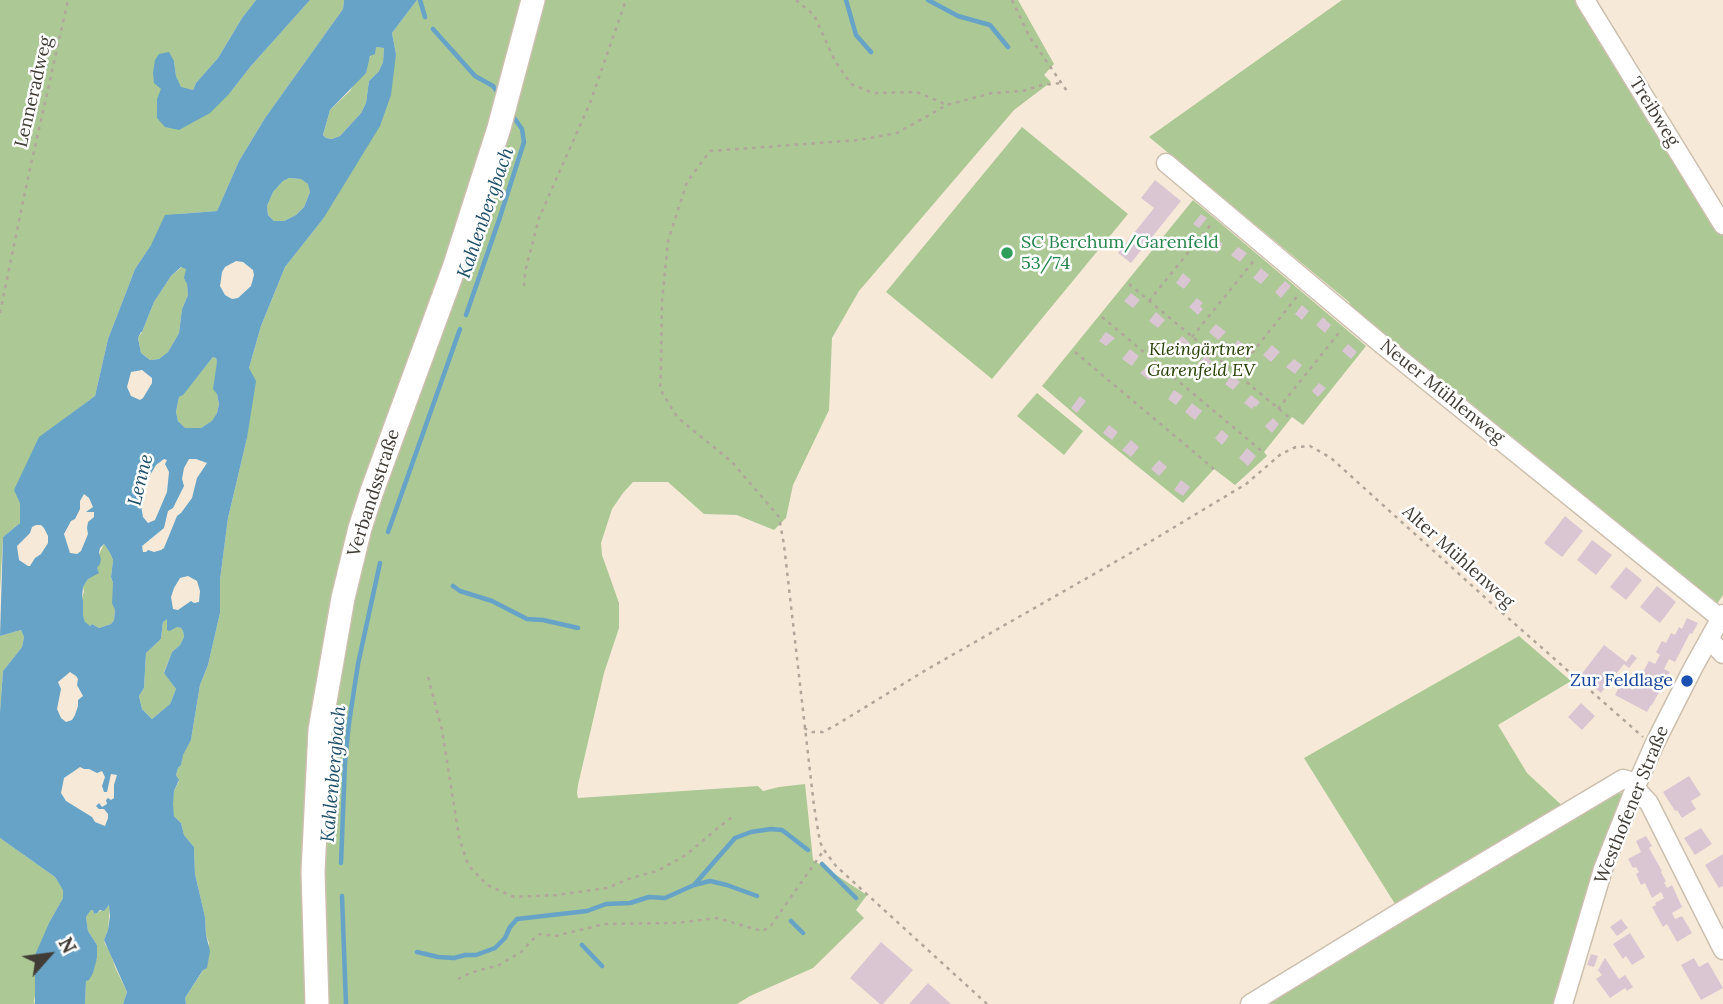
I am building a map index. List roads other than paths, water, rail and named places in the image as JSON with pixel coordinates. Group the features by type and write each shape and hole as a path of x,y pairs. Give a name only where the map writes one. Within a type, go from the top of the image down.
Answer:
{"main road":[{"name":"Verbandsstraße","path":"317,1004 313,872 320,730 343,598 360,527 454,268 499,128 533,0"}],"street":[{"name":"Treibweg","path":"1585,0 1723,225"},
{"name":"Neuer Mühlenweg","path":"1166,163 1351,318 1722,616"},
{"name":"Westhofener Straße","path":"1563,1004 1603,869 1636,786 1655,743 1722,616"},
{"path":"1709,639 1723,654"},
{"path":"1250,1004 1623,779 1636,786 1648,803 1723,950"}],"water":[{"path":"256,0 310,0 210,113 179,130 165,127 157,118 157,99 161,89 154,83 153,73 159,54 169,52 181,87 193,90 218,58"},
{"name":"Lenne","path":"344,0 417,0 392,33 396,54 391,95 380,126 323,219 285,267 261,326 249,368 256,381 247,438 228,518 220,580 220,613 208,665 200,685 191,740 176,775 179,780 174,791 173,805 174,816 194,847 195,874 210,951 207,968 185,998 186,1004 123,1004 127,992 104,940 110,916 109,905 104,911 100,910 94,914 91,910 86,917 88,931 97,945 97,958 93,973 86,981 85,1004 35,1004 35,955 63,898 63,890 55,877 0,838 0,712 3,671 22,647 24,637 21,630 0,636 3,537 20,523 20,503 14,490 39,437 95,396 108,339 135,269 151,245 165,215 217,211 239,161 265,118 343,9","holes":["376,47 384,48 383,62 379,71 369,81 366,103 361,113 340,136 326,138 323,135 330,110 366,73 370,56 375,54","289,178 301,179 308,184 310,192 304,207 296,215 284,221 274,221 268,215 267,206 273,192 283,181","236,261 243,262 253,270 251,286 238,298 232,299 225,295 220,286 225,267","181,267 186,269 184,278 188,295 182,309 179,333 168,352 159,359 150,360 141,353 138,338 154,302 171,276","213,357 216,358 213,389 219,404 212,421 201,428 185,428 178,421 176,412 179,397","142,370 152,378 152,383 140,400 131,396 127,387 131,372","164,459 167,460 167,492 155,520 148,523 143,517 141,506 145,488 156,465","189,459 207,463 197,478 192,498 177,516 164,548 143,552 142,546 164,528 168,511 173,508 184,486 184,468","84,494 93,507 86,512 94,512 94,517 88,522 88,534 77,554 70,553 64,534 75,519","36,525 41,525 48,536 48,543 30,566 19,560 17,546","104,544 113,560 112,603 115,610 111,624 99,628 85,622 82,597 83,587 88,579 99,573 97,568 101,559 99,553","188,576 197,581 199,602 191,601 178,610 173,609 171,597 180,578","167,619 167,630 177,627 183,631 184,637 172,652 164,673 176,689 170,704 152,719 142,709 139,696 144,688 146,653 161,639 163,622","70,672 78,679 77,685 83,696 78,700 72,720 66,722 57,709 61,689 58,682","80,767 97,773 102,771 105,777 102,786 104,792 107,792 111,774 117,775 114,798 108,798 107,804 102,807 99,803 96,806 108,814 105,826 66,801 61,793 64,778"]}],"waterway":[{"name":"Kahlenbergbach","path":"420,0 425,17"},
{"path":"846,0 856,35 871,52"},
{"path":"928,0 958,16 990,25 1008,47"},
{"name":"Kahlenbergbach","path":"433,29 475,76 493,86 500,96"},
{"name":"Kahlenbergbach","path":"466,315 524,142 522,129 510,112"},
{"name":"Kahlenbergbach","path":"388,532 460,329"},
{"name":"Kahlenbergbach","path":"341,863 349,723 358,664 380,563"},
{"path":"453,586 460,591 492,601 527,619 578,628"},
{"path":"417,952 454,958 476,955 495,948 517,919 587,911 606,904 630,903 649,897 665,898 694,885 735,838 751,832 782,830 808,850"},
{"path":"822,864 856,898"},
{"path":"694,885 710,881 757,896"},
{"name":"Kahlenbergbach","path":"342,896 346,1004"},
{"path":"791,921 803,933"},
{"path":"582,945 602,966"}],"place":[{"name":"SC Berchum/Garenfeld 53/74","path":"1007,253"},
{"name":"Zur Feldlage","path":"1687,681"}],"park label":[{"name":"Kleingärtner Garenfeld EV","path":"1201,360"}]}
